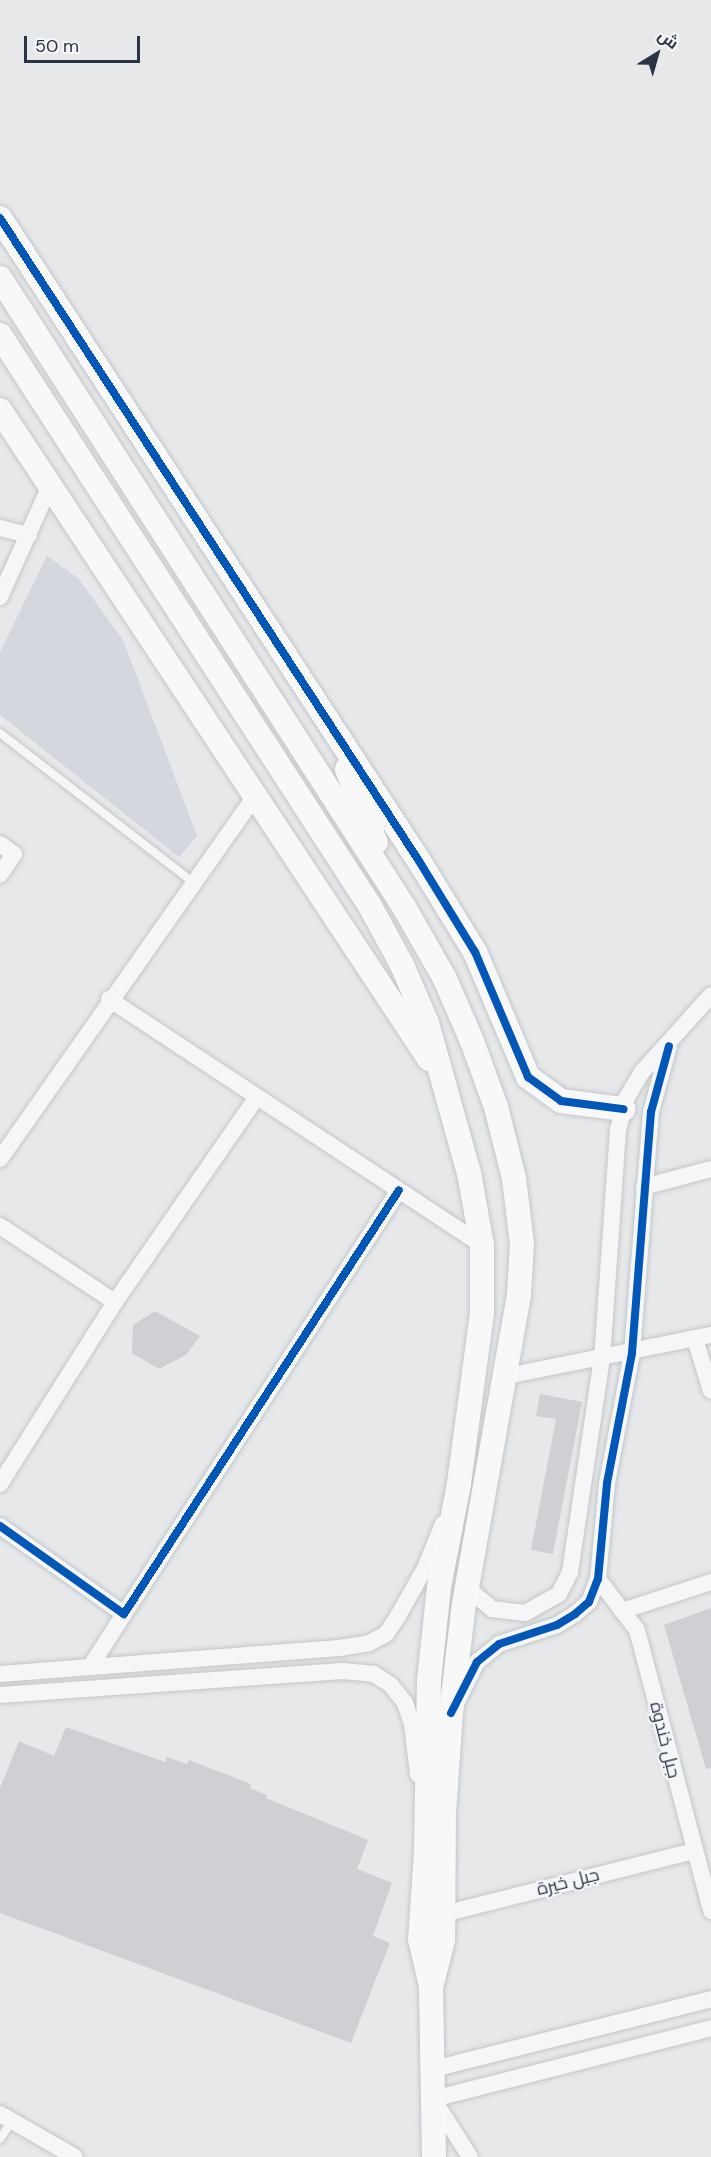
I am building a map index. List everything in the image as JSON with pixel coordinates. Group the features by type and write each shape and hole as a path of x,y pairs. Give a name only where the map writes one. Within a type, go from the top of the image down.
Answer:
{"main road":[{"path":"0,218 475,952 528,1077 561,1101 623,1109"},
{"path":"0,278 397,895 445,979 472,1041 496,1107 514,1178 522,1244 519,1295 507,1376 489,1454 467,1588 451,1713 443,1940 431,1986"},
{"path":"0,335 370,906 423,1014 446,1087 482,1245 482,1313 459,1484 439,1587 429,1680 426,1852 420,1939 431,1986 434,2157"},
{"path":"0,410 49,488 368,961 446,1087"},
{"path":"326,719 397,895"}],"street":[{"path":"0,597 49,488"},
{"path":"0,528 29,536"},
{"path":"0,1159 109,999 255,796"},
{"path":"0,844 14,854 0,875"},
{"path":"467,1588 492,1609 506,1613 525,1613 559,1594 570,1572 602,1359 616,1153 623,1109 642,1072 669,1046 711,995"},
{"path":"109,999 482,1245"},
{"path":"451,1713 477,1662 499,1644 557,1625 575,1614 589,1602 598,1579 607,1483 632,1353 651,1112 669,1046"},
{"path":"0,1484 115,1302 257,1097"},
{"path":"644,1187 711,1168"},
{"path":"90,1667 399,1190"},
{"path":"0,1226 115,1302"},
{"path":"507,1376 602,1359 703,1337 711,1391"},
{"path":"0,1674 339,1648 369,1642 386,1634 425,1568 459,1484"},
{"path":"0,1526 124,1614"},
{"name":"جبل خندوة","path":"598,1579 637,1630 693,1851 711,1911"},
{"path":"622,1611 711,1582"},
{"path":"0,1695 342,1671 374,1674 391,1685 405,1703 412,1724 426,1852"},
{"name":"جبل خيرة","path":"443,1914 693,1851"},
{"path":"432,2069 711,2000"},
{"path":"470,2157 433,2099 711,2028"},
{"path":"6,2118 75,2157"}],"lane":[{"path":"0,733 193,882"},
{"path":"0,2139 6,2118"}],"shaded area":[{"path":"47,556 78,578 123,640 197,836 179,857 0,715 0,652"}],"building":[{"path":"155,1311 200,1336 186,1355 159,1369 132,1353 133,1325"},
{"path":"540,1394 582,1402 553,1554 531,1550 556,1419 536,1416"},
{"path":"711,1608 711,1768 706,1769 664,1625"},
{"path":"66,1727 165,1762 167,1757 187,1764 189,1760 251,1784 250,1788 267,1795 266,1798 368,1840 357,1869 392,1883 373,1936 390,1943 351,2043 0,1913 0,1788 19,1741 54,1756"}],"cycle path":[{"path":"0,218 419,861 475,952 528,1077 561,1101 623,1109"},
{"path":"451,1713 477,1662 499,1644 557,1625 575,1614 589,1602 598,1579 607,1483 632,1353 651,1112 669,1046"},
{"path":"0,1526 124,1614 399,1190"}]}
